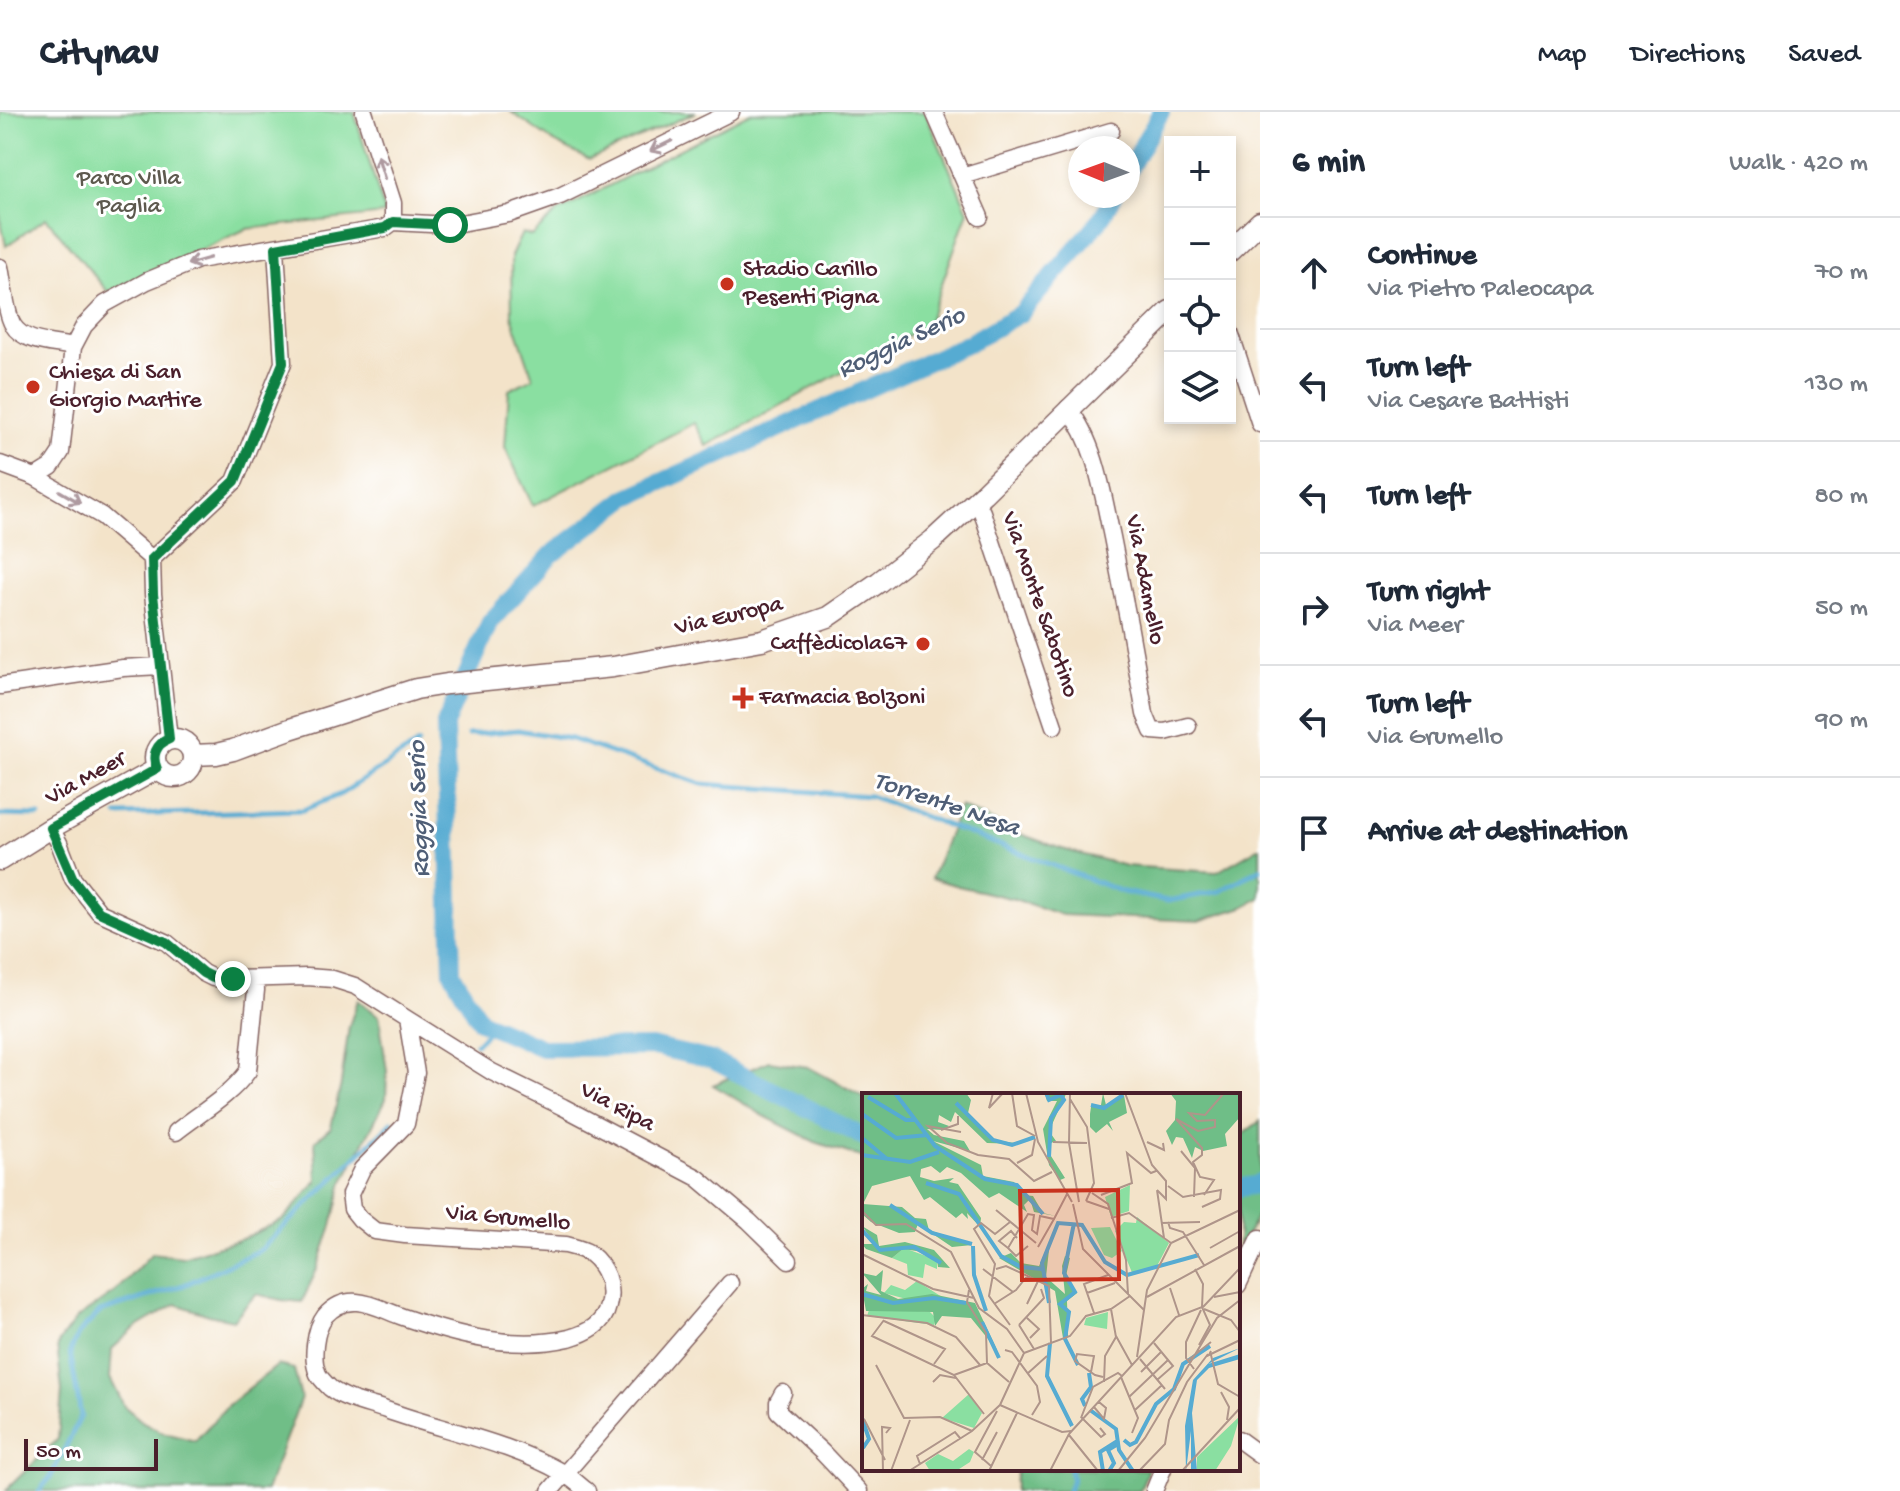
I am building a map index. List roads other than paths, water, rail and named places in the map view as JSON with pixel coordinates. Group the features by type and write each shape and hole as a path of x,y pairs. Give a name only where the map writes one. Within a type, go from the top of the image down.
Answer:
{"street":[{"path":"364,112 393,203 393,222"},
{"path":"35,477 51,467 61,452 73,347 84,326 105,304 147,281 198,260 385,228 393,222 450,225 509,214 560,196 731,112"},
{"path":"934,112 980,217"},
{"path":"962,176 1111,131"},
{"path":"1236,245 1260,222"},
{"path":"152,559 235,481 283,363 276,248"},
{"path":"0,267 13,325 23,335 73,347"},
{"name":"Via Europa","path":"193,755 233,750 395,695 447,684 613,667 701,652 762,640 828,617 933,540 1164,317"},
{"path":"1236,350 1260,424"},
{"name":"Via Adamello","path":"1068,408 1089,445 1102,491 1145,714 1152,731 1165,732 1188,726"},
{"path":"0,464 35,477 102,516 152,559 169,739"},
{"name":"Via Monte Sabotino","path":"976,500 1054,726"},
{"path":"0,686 123,668 161,666"},
{"path":"169,739 187,744 193,755 190,768 180,776 168,777 157,769 155,763 155,751 169,739"},
{"name":"Via Meer","path":"0,860 157,769"},
{"path":"51,828 73,879 99,912 166,942 203,973 213,978 333,979 355,986 407,1019"},
{"path":"176,1132 232,1088 248,1071 256,990 254,979"},
{"name":"Via Ripa","path":"407,1019 492,1072 698,1178 789,1260"},
{"name":"Via Grumello","path":"407,1019 416,1073 406,1124 362,1169 350,1194 352,1209 375,1231 566,1245 588,1252 605,1271 612,1291 607,1314 594,1328 578,1335 554,1341 515,1343 477,1339 353,1301 338,1305 319,1326 315,1341 318,1374 329,1387 342,1395 427,1425 511,1449 565,1473 587,1491"},
{"path":"1240,1282 1256,1258 1260,1238"},
{"path":"550,1491 730,1283"},
{"path":"783,1393 778,1402 778,1411 859,1491"},
{"path":"1240,1440 1260,1455"},
{"path":"1154,1491 1162,1471"}],"waterway":[{"name":"Roggia Serio","path":"1140,150 1161,112"},
{"name":"Roggia Serio","path":"862,1136 712,1060 655,1047 542,1048 480,1021 452,973 445,724 490,622 551,555 626,498 969,343 1021,313 1098,223 1107,208"},
{"name":"Torrente Nesa","path":"468,735 518,730 571,739 702,784 870,796 1123,892 1168,901 1220,891 1260,869"},
{"name":"Torrente Nesa","path":"117,815 303,810 341,794 418,744"},
{"name":"Torrente Nesa","path":"0,815 40,816"},
{"path":"476,1043 493,1027"},
{"path":"39,1491 50,1478 81,1416 70,1352 78,1334 100,1312 184,1285 260,1250 392,1122"},
{"name":"Roggia Serio","path":"1240,1188 1260,1182"},
{"path":"1068,1491 1072,1479 1070,1471"}],"place":[{"name":"Stadio Carillo Pesenti Pigna","path":"727,284"},
{"name":"Chiesa di San Giorgio Martire","path":"33,387"},
{"name":"Caffèdicola67","path":"923,644"},
{"name":"Farmacia Bolzoni","path":"743,698"}],"park label":[{"name":"Parco Villa Paglia","path":"129,193"}]}
